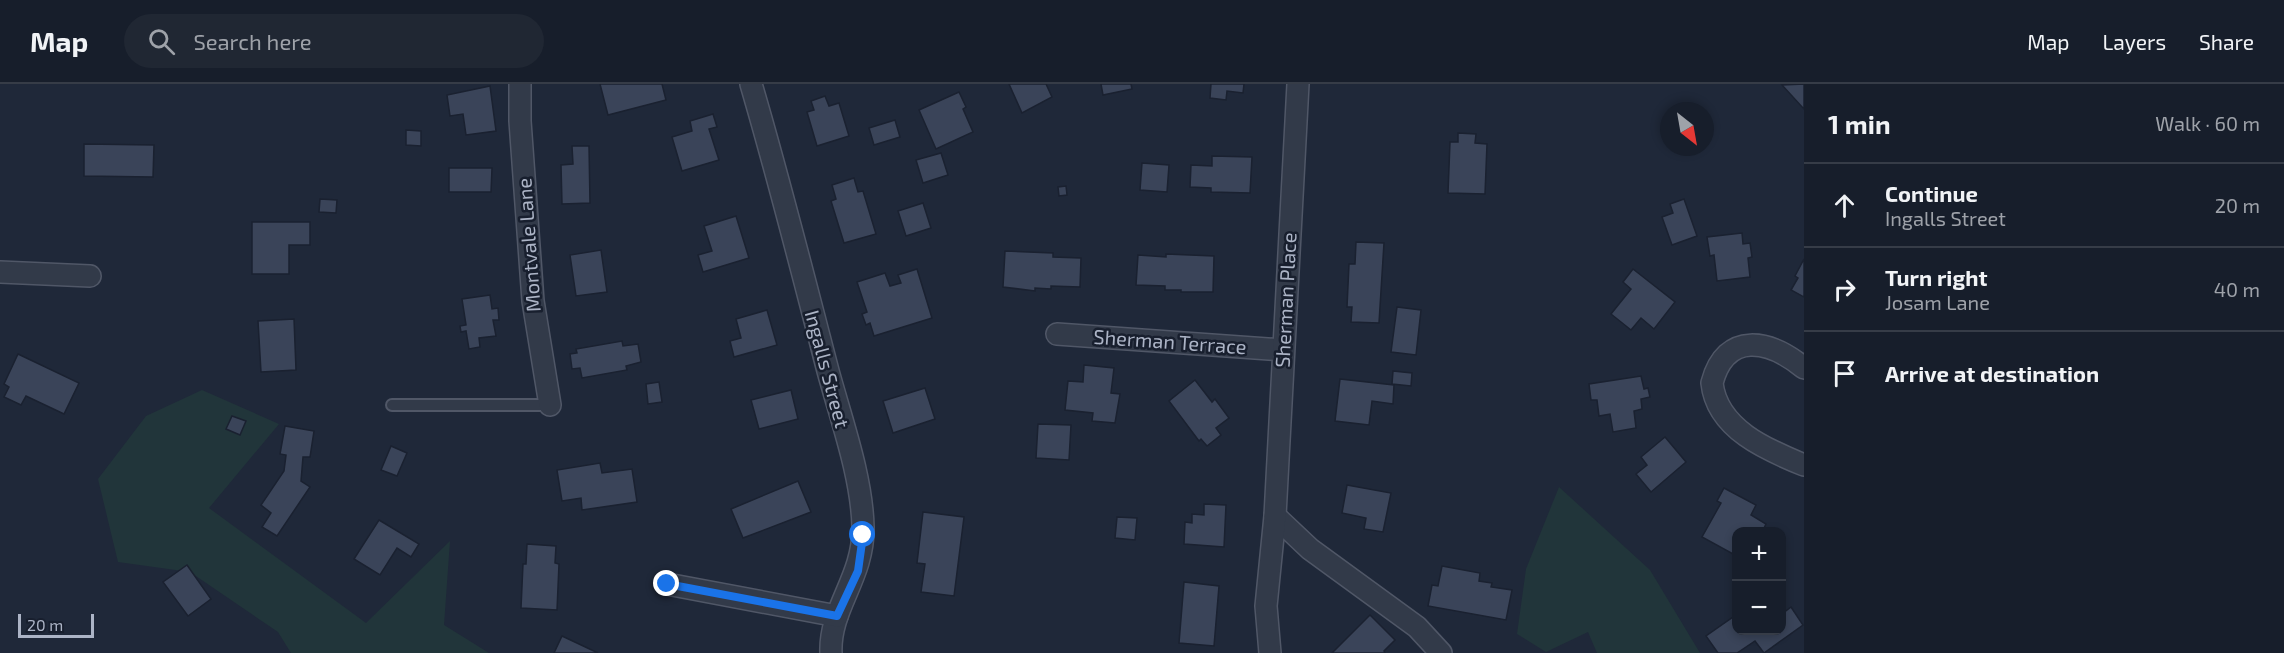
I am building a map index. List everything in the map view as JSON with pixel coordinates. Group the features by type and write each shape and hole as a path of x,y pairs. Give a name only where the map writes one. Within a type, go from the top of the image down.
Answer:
{"street":[{"name":"Montvale Lane","path":"520,84 520,121 533,301 550,405"},
{"name":"Ingalls Street","path":"751,84 845,434 862,512 861,559 837,616 832,633 831,653"},
{"name":"Sherman Place","path":"1270,653 1266,606 1275,516 1298,84"},
{"path":"0,272 90,276"},
{"name":"Sherman Terrace","path":"1058,334 1283,350"},
{"path":"1804,368 1771,346 1751,344 1740,347 1725,357 1712,383 1719,408 1727,420 1763,445 1804,465"},
{"path":"1275,516 1310,549 1417,627 1441,653"},
{"path":"667,584 837,616"}],"lane":[{"path":"393,405 550,405"}],"green space":[{"path":"202,390 279,424 209,508 366,623 450,541 444,625 489,653 291,653 278,632 190,572 118,562 98,479 146,416"},
{"path":"1559,487 1650,570 1700,653 1597,653 1588,632 1546,652 1517,634 1526,569"}],"building":[{"path":"600,84 662,84 666,100 608,115"},
{"path":"1009,84 1046,84 1052,97 1022,113"},
{"path":"1101,84 1131,84 1132,89 1103,95"},
{"path":"1211,84 1244,84 1243,93 1227,91 1226,100 1210,98"},
{"path":"1804,84 1804,109 1782,85"},
{"path":"490,86 496,131 466,135 463,114 450,116 447,95"},
{"path":"959,92 966,107 963,109 973,132 936,149 919,110"},
{"path":"825,96 829,106 839,103 849,136 817,146 807,112 814,110 811,101"},
{"path":"713,114 717,127 709,129 719,160 682,171 672,137 692,131 690,121"},
{"path":"895,120 900,137 874,145 869,128"},
{"path":"406,130 421,131 421,146 406,145"},
{"path":"1458,133 1476,134 1475,143 1487,144 1485,194 1448,193 1450,142 1458,142"},
{"path":"84,144 154,145 153,177 84,176"},
{"path":"572,146 589,146 590,203 562,204 561,165 573,164"},
{"path":"941,153 948,175 923,183 916,160"},
{"path":"1212,156 1252,157 1250,193 1211,192 1211,188 1190,187 1191,165 1212,166"},
{"path":"1142,163 1169,165 1167,192 1140,190"},
{"path":"449,168 492,168 491,192 449,192"},
{"path":"854,178 858,192 863,191 876,234 844,243 831,201 836,199 832,185"},
{"path":"1066,186 1067,195 1059,196 1058,187"},
{"path":"320,199 337,200 336,213 319,212"},
{"path":"1684,199 1697,236 1672,245 1662,217 1673,213 1670,204"},
{"path":"923,203 931,228 906,236 898,211"},
{"path":"736,216 749,258 703,272 698,255 712,251 704,226"},
{"path":"252,222 310,222 310,245 289,245 289,274 252,274"},
{"path":"1742,233 1743,244 1750,243 1752,257 1748,258 1750,277 1717,281 1714,255 1710,256 1707,237"},
{"path":"1356,242 1384,243 1379,323 1351,322 1352,307 1347,307 1349,264 1355,264"},
{"path":"601,250 607,292 576,296 570,255"},
{"path":"1005,251 1053,253 1053,257 1081,258 1080,287 1051,286 1051,289 1035,288 1035,291 1003,287"},
{"path":"1166,254 1214,256 1213,292 1181,292 1181,290 1165,290 1165,286 1136,285 1138,255 1166,257"},
{"path":"1804,259 1804,297 1791,290 1798,278 1795,276"},
{"path":"917,269 932,318 874,336 870,323 866,325 862,314 867,312 857,282 885,273 890,286 901,283 898,275"},
{"path":"1633,269 1675,302 1654,329 1641,318 1631,330 1611,314 1631,289 1623,282"},
{"path":"490,295 492,309 498,308 499,320 493,320 496,336 479,338 480,347 469,349 466,331 461,332 460,326 466,325 462,299"},
{"path":"1397,307 1421,310 1416,355 1391,352"},
{"path":"767,310 777,345 734,357 730,341 741,338 736,319"},
{"path":"294,319 296,370 261,372 258,321"},
{"path":"622,341 623,346 638,344 641,362 626,366 627,370 582,378 580,368 572,369 570,354 577,353 576,349"},
{"path":"18,354 79,383 64,414 26,396 21,405 4,397 9,387 4,384"},
{"path":"1084,365 1114,368 1111,393 1120,394 1115,423 1092,421 1093,413 1065,410 1068,381 1083,382"},
{"path":"1393,371 1412,373 1411,386 1392,384"},
{"path":"1641,376 1644,389 1648,388 1650,397 1641,399 1642,409 1634,411 1636,428 1613,432 1610,414 1599,416 1597,400 1591,400 1589,384"},
{"path":"1340,379 1394,385 1393,404 1372,401 1369,425 1335,421"},
{"path":"1195,380 1212,402 1215,399 1229,418 1216,428 1221,435 1207,446 1201,439 1199,441 1169,401"},
{"path":"659,382 662,402 648,404 646,384"},
{"path":"925,388 935,419 893,433 883,401"},
{"path":"791,390 798,419 759,429 751,400"},
{"path":"232,416 246,421 240,435 226,429"},
{"path":"1038,424 1071,425 1069,460 1036,458"},
{"path":"285,426 314,431 310,457 303,457 301,481 310,487 277,536 262,527 271,513 261,505 284,471 286,455 280,454"},
{"path":"1665,437 1686,462 1651,492 1636,474 1647,465 1641,457"},
{"path":"391,446 407,453 397,476 381,470"},
{"path":"600,463 602,473 632,469 637,502 582,510 581,498 562,501 557,470"},
{"path":"798,481 811,512 743,538 731,509"},
{"path":"1347,485 1391,493 1383,532 1364,529 1366,518 1342,513"},
{"path":"1724,488 1756,505 1751,515 1766,524 1764,527 1732,527 1732,553 1702,537 1721,503 1717,501"},
{"path":"1204,504 1226,505 1224,547 1184,544 1185,522 1192,523 1192,514 1204,515"},
{"path":"923,512 964,517 954,596 921,592 925,564 917,563"},
{"path":"1117,517 1137,518 1135,540 1115,538"},
{"path":"379,520 419,544 411,557 397,548 380,575 354,559"},
{"path":"527,544 556,546 555,563 559,564 557,610 521,608 523,564 526,564"},
{"path":"187,565 211,599 188,616 163,582"},
{"path":"1442,566 1480,573 1479,581 1492,583 1491,587 1512,590 1506,620 1428,606 1432,585 1438,586"},
{"path":"1184,582 1219,586 1214,646 1179,643"},
{"path":"1791,607 1803,625 1764,653 1755,641 1737,653 1718,653 1706,636 1732,618 1732,635 1786,635 1786,611"},
{"path":"1370,615 1395,640 1384,651 1385,653 1332,653"},
{"path":"562,636 598,653 554,653"}],"route":[{"path":"667,584 779,603 837,616 858,571 863,535"}]}
